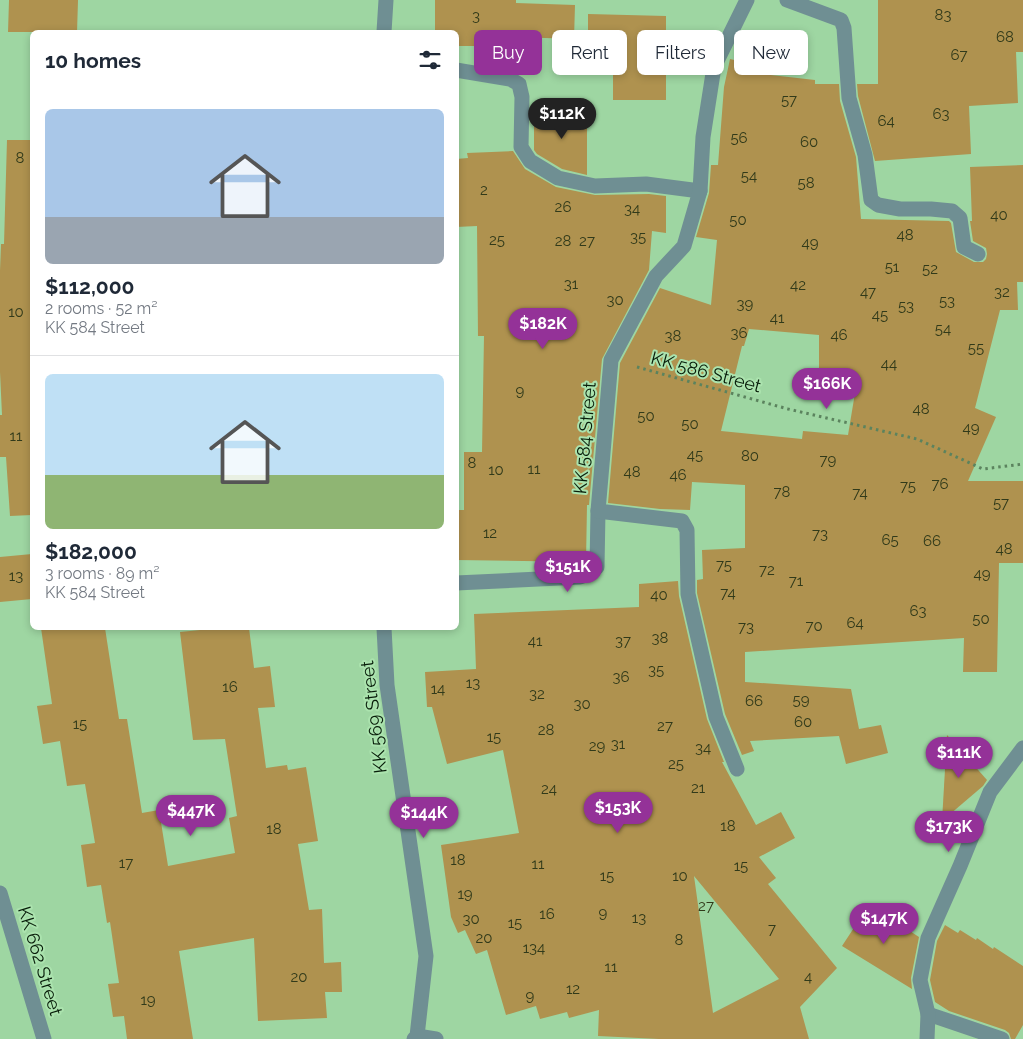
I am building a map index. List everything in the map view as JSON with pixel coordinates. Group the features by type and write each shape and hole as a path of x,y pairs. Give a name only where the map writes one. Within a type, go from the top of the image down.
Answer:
{"street":[{"path":"384,30 386,0"},
{"name":"KK 584 Street","path":"737,769 716,717 688,594 686,525 682,521 598,512 611,360 656,276 684,246 700,192 703,137 714,67 747,0"},
{"path":"787,0 841,20 844,28 849,98 866,156 871,200 878,205 900,210 931,209 952,211 960,218 964,247 978,254"},
{"path":"459,70 510,79 519,84 522,97 521,147 530,162 558,178 596,186 646,184 700,192"},
{"path":"459,583 580,577 591,573 597,567 598,512"},
{"name":"KK 569 Street","path":"384,630 387,685 426,956 415,1038"},
{"path":"928,1039 928,1014 920,980 928,938 990,792 1023,748"},
{"name":"KK 662 Street","path":"0,893 44,1039"},
{"path":"928,1014 1002,1039"},
{"path":"415,1038 436,1039"}],"path":[{"name":"KK 586 Street","path":"611,360 788,409 917,439 983,469 1023,464"}],"building":[{"path":"9,0 78,0 77,30 8,32"},
{"path":"435,0 516,0 516,3 575,5 574,30 552,30 552,38 542,38 542,30 474,30 474,46 459,46 459,30 435,30"},
{"path":"878,0 1023,0 1023,52 1016,52 1018,103 969,106 971,154 875,161 858,96 857,84 878,84"},
{"path":"588,14 666,16 666,30 637,30 637,75 666,75 666,100 613,100 613,75 627,75 627,30 588,30"},
{"path":"730,59 734,60 734,75 771,75 815,80 815,84 839,84 840,101 856,157 861,219 949,221 951,223 956,252 974,262 983,262 987,254 986,248 973,241 970,221 972,221 970,167 1023,165 1023,282 1017,282 1018,310 1000,310 975,408 996,417 968,481 1023,481 1023,563 999,563 997,672 963,672 964,638 745,652 745,682 851,689 859,729 881,725 888,753 846,764 839,736 750,741 754,751 742,755 725,714 697,593 697,580 703,579 702,550 745,548 745,485 692,482 690,510 660,509 608,503 620,363 660,288 711,305 717,240 696,237 709,193 711,165 718,165 724,87","holes":["749,329 819,335 819,373 858,375 848,435 803,431 802,439 721,431 742,346 744,346"]},
{"path":"534,113 587,113 587,175 562,169 537,154 534,150"},
{"path":"7,140 30,140 30,515 10,516 6,457 0,457 0,415 2,415 0,271 1,244 4,244"},
{"path":"513,151 525,169 556,187 595,195 649,194 666,196 666,233 652,231 649,270 602,359 589,505 587,505 586,562 459,560 459,510 464,510 464,452 482,452 484,336 478,336 477,226 459,227 459,159 468,158 467,153"},
{"path":"30,554 30,599 0,602 0,557"},
{"path":"678,581 679,596 707,719 724,762 722,762 756,825 781,812 795,838 759,857 776,878 768,884 837,968 800,1007 809,1039 659,1039 598,1036 599,1010 569,1018 567,1012 540,1019 536,1006 506,1015 487,950 476,954 465,930 458,933 451,917 441,845 519,833 503,750 447,764 432,707 427,707 425,672 476,669 474,614 639,607 639,584","holes":["694,876 779,979 713,1013"]},
{"path":"41,630 105,630 119,719 127,719 142,813 159,810 168,866 235,853 229,818 237,816 225,739 193,740 180,632 249,630 254,668 270,666 275,707 258,708 266,768 287,765 288,770 306,767 318,841 298,844 309,910 322,909 324,963 341,962 342,992 325,992 327,1018 258,1021 254,938 179,951 193,1039 127,1039 124,1016 113,1017 108,984 119,983 110,922 107,923 101,885 87,887 81,845 95,843 85,784 67,786 60,741 43,744 37,706 52,704"},
{"path":"947,735 987,780 983,786 942,821"},
{"path":"867,908 873,912 876,909 919,937 911,978 912,989 842,946"},
{"path":"945,925 958,933 960,930 976,940 977,938 1023,966 1023,1025 1015,1039 1011,1039 1009,1033 1005,1030 949,1011 935,1002 930,980 937,941"}]}
